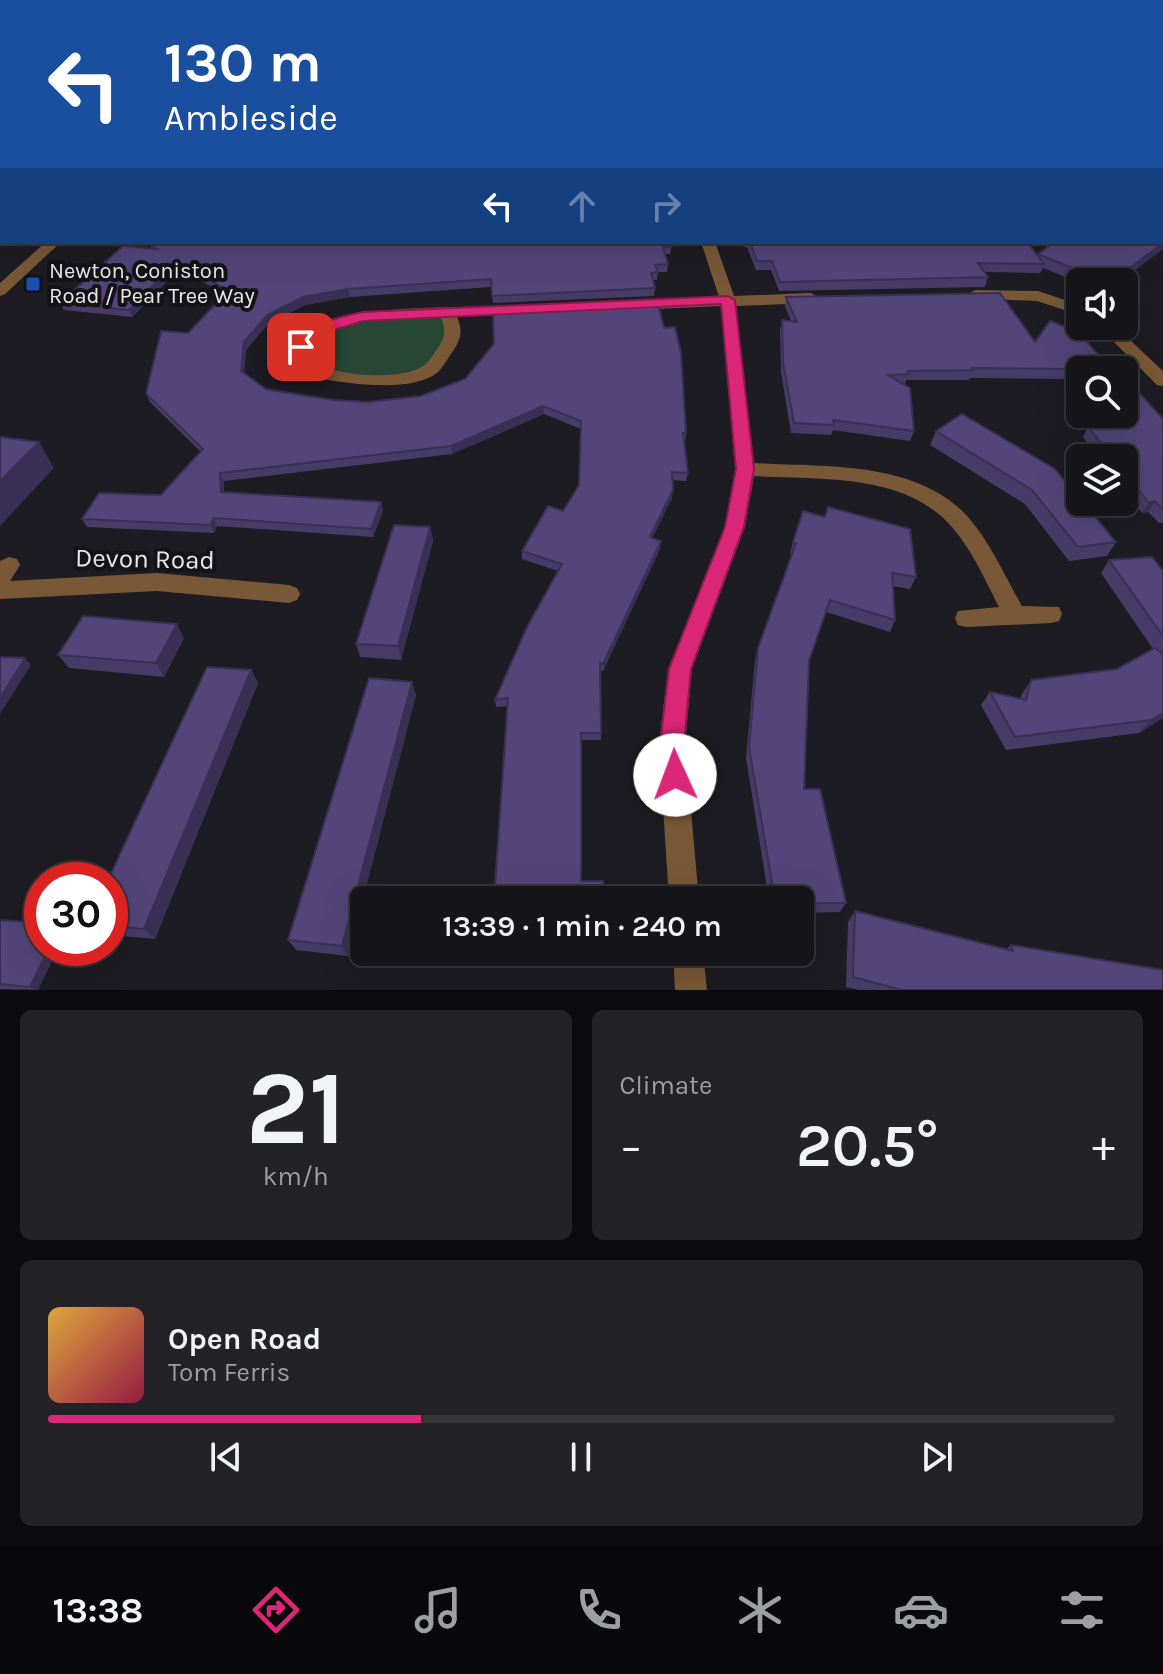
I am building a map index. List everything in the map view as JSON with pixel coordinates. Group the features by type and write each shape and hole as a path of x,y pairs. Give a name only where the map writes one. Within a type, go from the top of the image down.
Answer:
{"street":[{"path":"0,291 52,244"},
{"path":"683,886 672,744 680,669 735,527 745,469 728,300 709,244"},
{"path":"964,295 1038,296 1066,305"},
{"path":"619,305 822,298"},
{"path":"448,315 453,327 452,341 431,369 412,377 361,380 315,373 300,360 301,347 313,332 335,322 363,317 541,310"},
{"path":"1121,340 1163,381"},
{"path":"745,469 886,480 927,494 959,520 1016,616"},
{"name":"Devon Road","path":"0,590 157,582 289,594"},
{"path":"966,618 1051,614"},
{"path":"689,966 691,990"}],"green space":[{"path":"448,315 452,341 412,377 315,373 301,347 335,322"}],"building":[{"path":"150,244 670,244 671,247 663,247 668,264 655,265 658,272 651,273 655,288 492,296 491,279 348,289 303,297 267,315 244,342 241,371 266,389 333,400 368,402 421,396 465,379 494,344 493,311 658,303 664,328 675,327 681,353 686,433 683,433 688,473 672,472 673,490 650,537 661,541 603,664 600,663 601,733 581,733 581,881 603,881 603,886 495,886 508,698 495,700 527,627 562,564 522,551 548,506 563,511 579,485 581,421 543,406 451,446 220,473 221,492 381,502 371,529 214,518 210,525 82,519 99,493 161,495 203,449 146,394 161,331 188,333 228,291 177,261 129,310 60,303 123,246 157,249"},
{"path":"751,244 1029,244 1044,264 978,263 988,277 780,282 772,261 757,261"},
{"path":"1052,244 1162,244 1130,268 1072,268 1038,254"},
{"path":"1000,293 1035,342 1050,321 1066,327 1066,340 1085,340 1100,356 1066,356 1066,369 972,368 888,375 910,388 914,431 833,420 834,425 794,423 783,362 782,320 797,322 786,297"},
{"path":"1138,391 1163,419 1163,510 1155,501 1149,503 1138,489 1138,444 1102,444 1089,428 1138,428"},
{"path":"962,414 1055,469 1066,482 1066,516 1095,516 1116,542 1078,547 1032,490 936,431"},
{"path":"0,437 39,442 0,481"},
{"path":"828,507 910,529 916,577 892,573 895,620 830,600 809,661 804,789 820,789 846,903 814,903 814,886 773,886 749,747 758,648 796,543 793,542 803,511 825,517"},
{"path":"394,525 430,527 398,646 356,644"},
{"path":"1152,557 1163,571 1163,636 1109,560"},
{"path":"83,616 177,624 156,663 58,655"},
{"path":"1155,648 1163,654 1163,713 1151,720 1015,737 990,692 1026,700 1031,680 1117,669"},
{"path":"0,657 25,658 0,698"},
{"path":"207,667 251,670 144,929 128,928 128,862 116,862"},
{"path":"369,678 412,682 358,886 350,886 350,916 342,946 288,940"},
{"path":"855,911 1013,951 1011,945 1163,970 1163,990 902,990 853,977"},
{"path":"0,920 24,922 24,966 40,966 30,987 0,984"}],"place":[{"name":"Newton, Coniston Road / Pear Tree Way","path":"33,284"}],"route":[{"path":"301,347 313,332 335,322 363,317 728,300 745,469 735,527 680,669 672,744 675,775"}]}
